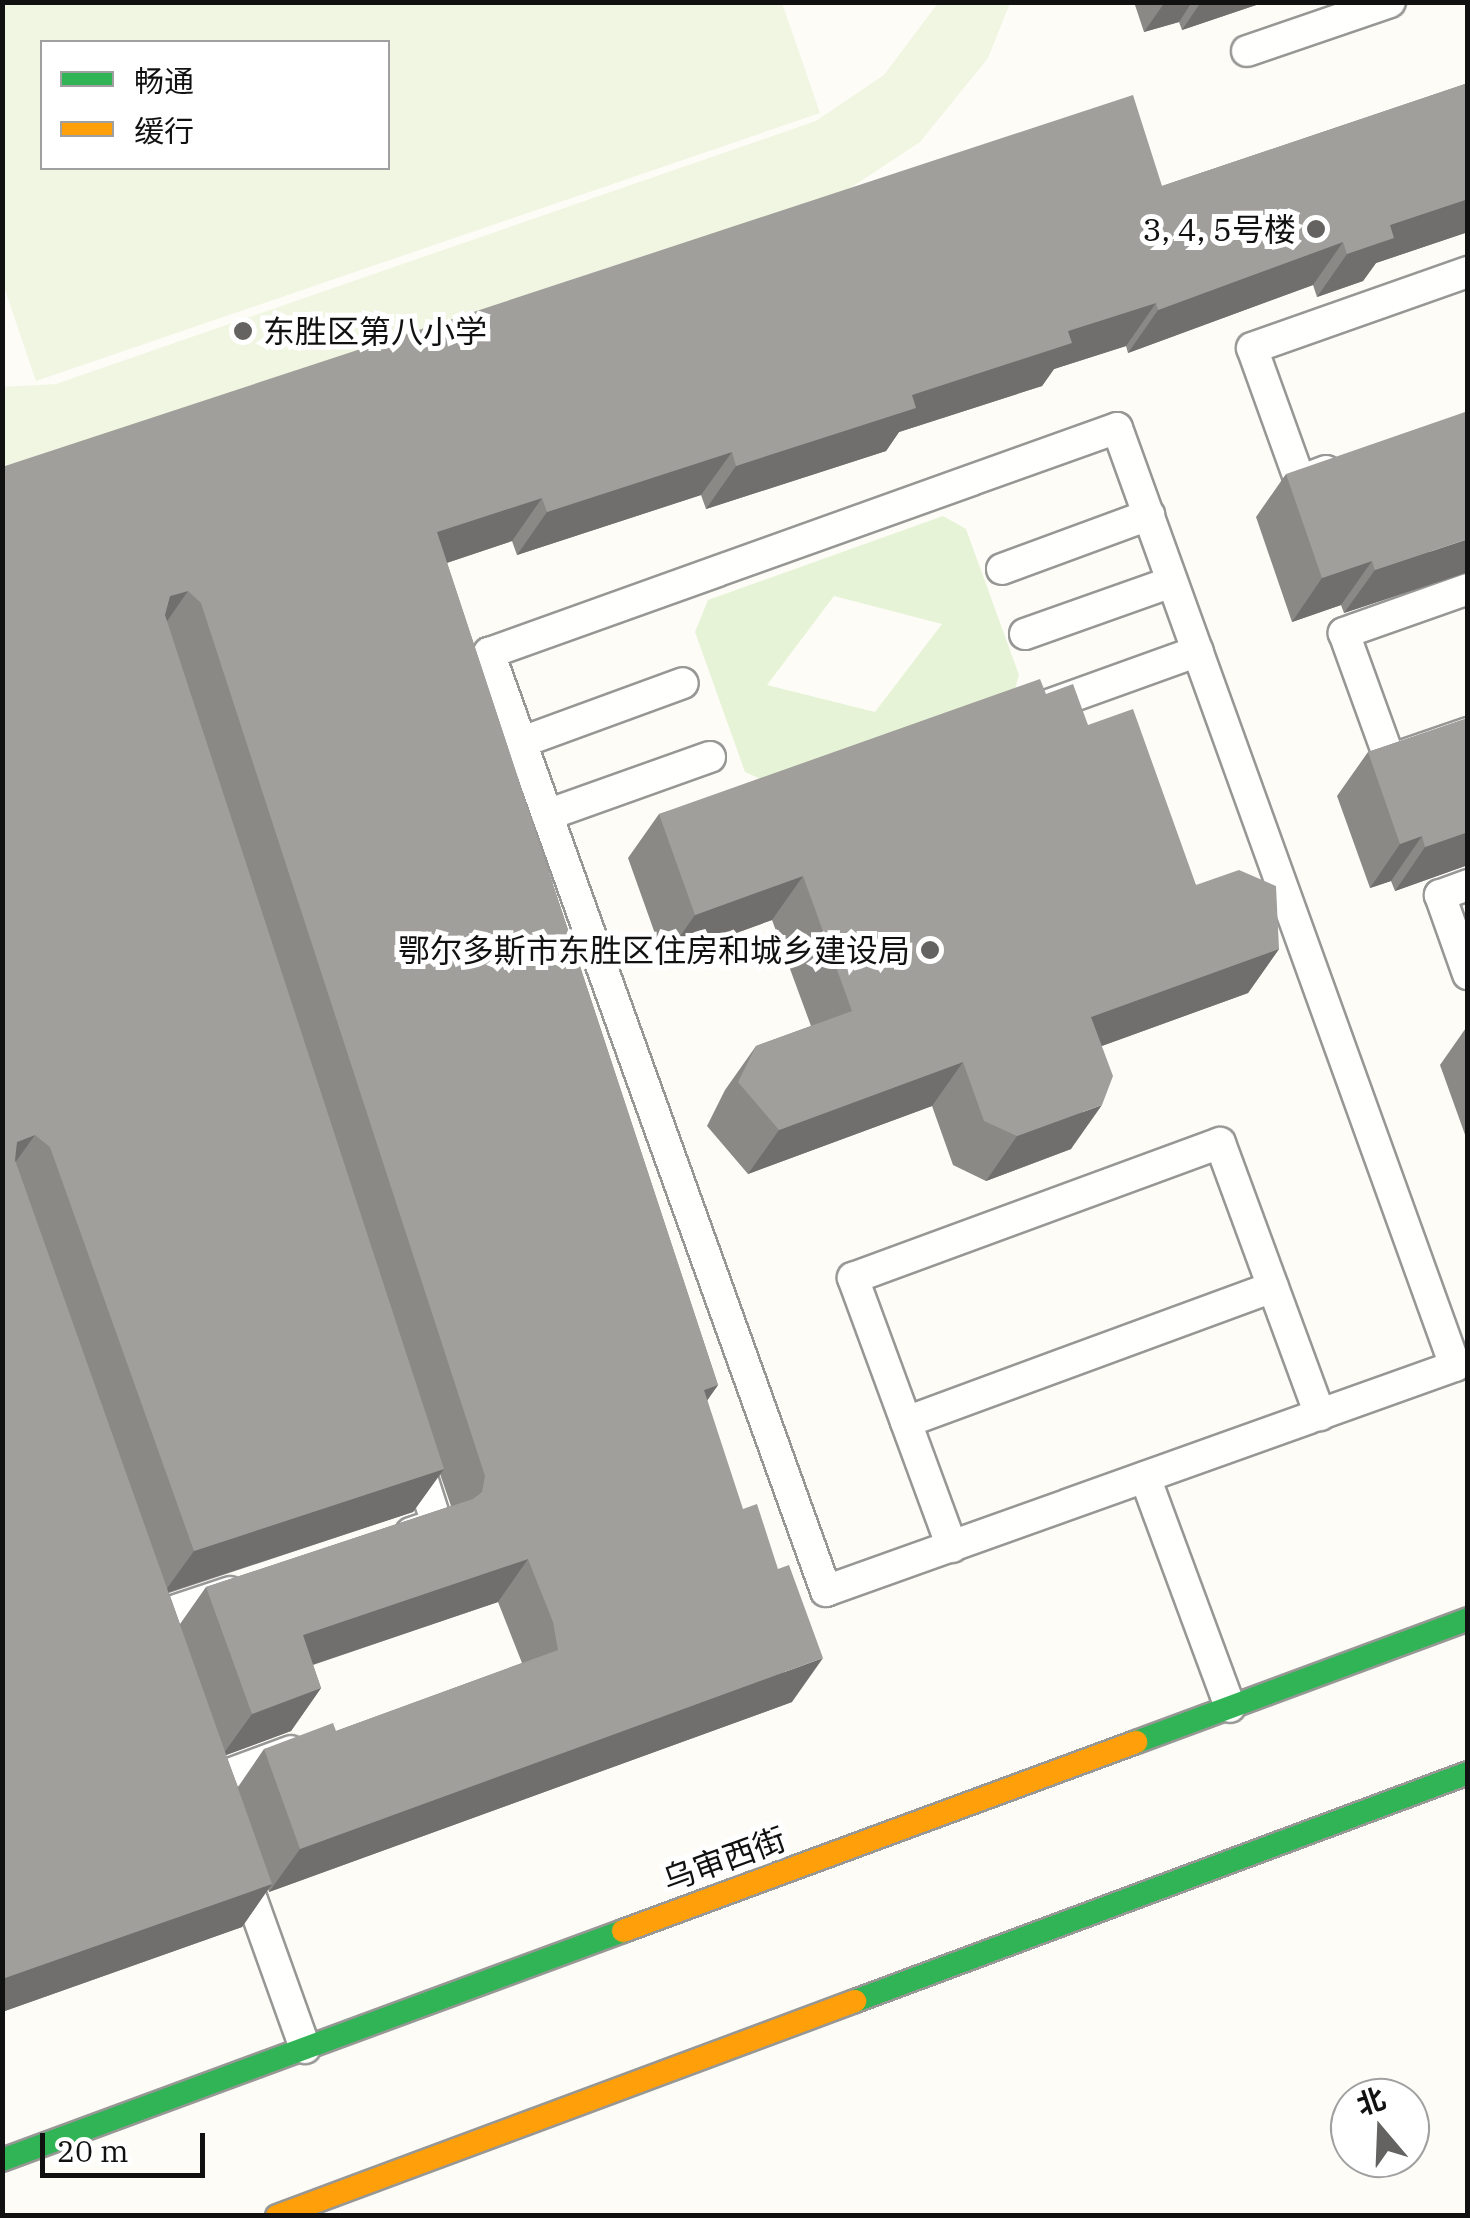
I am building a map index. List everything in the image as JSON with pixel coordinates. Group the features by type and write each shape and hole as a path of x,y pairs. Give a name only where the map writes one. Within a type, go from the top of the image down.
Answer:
{"main road":[{"name":"乌审西街","path":"2,2160 1468,1619"},
{"path":"276,2216 1468,1773"}],"lane":[{"path":"1247,51 1390,2"},
{"path":"1356,461 1300,481 1252,348 1468,272"},
{"path":"1117,428 1172,582 1454,1366 826,1591 489,652 1117,428"},
{"path":"1002,568 1149,515"},
{"path":"1025,634 1172,582"},
{"path":"1468,589 1344,633 1390,760 1468,732"},
{"path":"1051,704 1198,651"},
{"path":"522,742 683,683"},
{"path":"548,815 710,757"},
{"path":"1468,885 1440,895 1468,974"},
{"path":"952,1547 853,1278 1220,1143 1320,1414"},
{"path":"906,1422 1273,1287"},
{"path":"384,1542 438,1524 406,1429"},
{"path":"1146,1478 1230,1707"},
{"path":"139,1581 165,1654"},
{"path":"152,1618 259,1582"},
{"path":"210,1781 320,1740"},
{"path":"197,1745 222,1817"},
{"path":"235,1852 305,2048"}],"green space":[{"path":"2,3 782,3 820,113 36,381 3,284"},
{"path":"938,3 1010,3 988,58 920,142 829,202 73,460 3,465 3,387 56,384 816,121 884,75"},
{"path":"943,516 966,529 1019,675 1012,699 772,784 745,772 695,632 708,600","holes":["834,596 942,624 875,712 767,685"]}],"building":[{"path":"1468,83 1468,199 1390,225 1394,238 1347,254 1343,242 1158,310 1156,303 1068,331 1072,343 912,395 916,408 736,466 732,452 547,512 542,498 437,532 718,1385 704,1390 743,1509 757,1504 778,1569 789,1565 823,1658 300,1849 264,1749 333,1723 336,1731 558,1650 553,1622 528,1559 303,1635 321,1688 252,1714 206,1587 473,1499 482,1492 485,1476 201,603 188,591 170,596 165,615 444,1469 194,1551 50,1147 35,1135 17,1142 15,1160 272,1884 2,1979 2,467 1133,95 1162,186"},
{"path":"1468,411 1468,539 1375,570 1372,561 1322,578 1286,474"},
{"path":"1040,679 1046,694 1073,684 1088,725 1133,709 1196,885 1239,870 1276,886 1279,949 1091,1017 1113,1076 1102,1105 1017,1136 984,1121 963,1062 779,1130 738,1082 756,1046 852,1011 803,876 695,915 659,814"},
{"path":"1468,718 1468,832 1425,847 1422,836 1400,844 1368,752"}],"traffic: fast":[{"path":"1136,1742 1468,1619"},
{"path":"855,2001 1468,1773"},
{"path":"2,2160 623,1931"}],"traffic: slow":[{"path":"623,1931 1136,1742"},
{"path":"277,2216 855,2001"}],"place":[{"name":"3, 4, 5号楼","path":"1316,229"},
{"name":"东胜区第八小学","path":"243,331"},
{"name":"鄂尔多斯市东胜区住房和城乡建设局","path":"930,950"}]}
